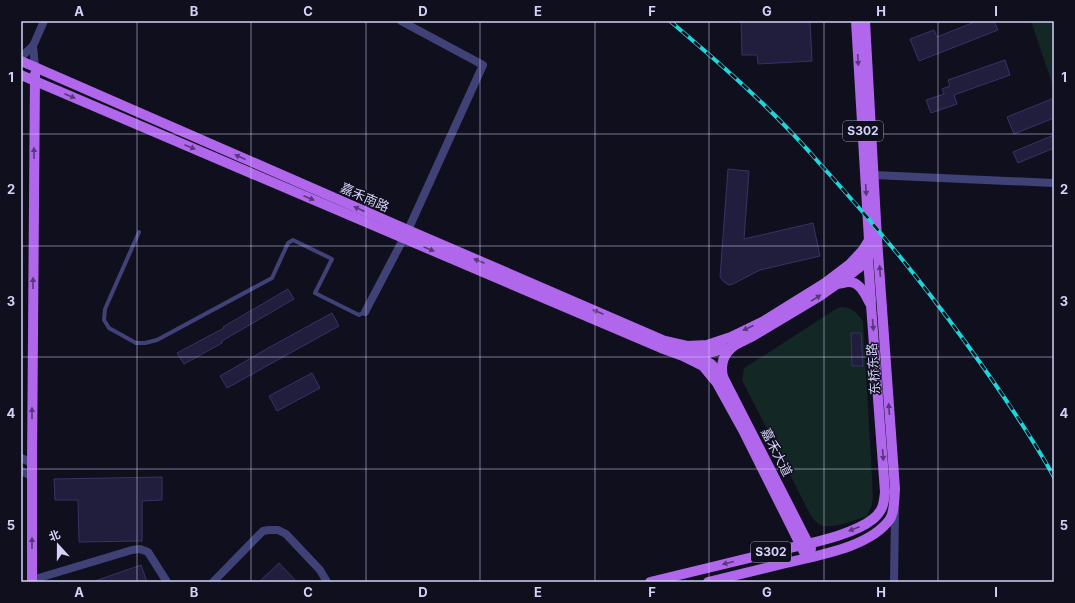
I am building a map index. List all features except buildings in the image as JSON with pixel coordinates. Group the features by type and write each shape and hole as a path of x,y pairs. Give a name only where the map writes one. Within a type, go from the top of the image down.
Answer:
{"main road":[{"name":"东桥东路","path":"708,582 840,550 865,539 881,529 891,518 894,506 895,489 882,304 873,240 856,21"},
{"name":"东桥东路","path":"865,21 874,175 873,240"},
{"name":"嘉禾南路","path":"21,61 661,348 709,365"},
{"path":"32,581 35,67"},
{"name":"嘉禾南路","path":"21,75 665,341 686,346 707,345 734,340"},
{"path":"834,281 852,273 861,266 874,250 873,240"},
{"path":"683,356 695,356 729,348 734,340 759,332 820,296 873,240"},
{"path":"868,258 871,305"},
{"path":"852,273 858,274 867,280 882,304"},
{"path":"834,281 857,284 862,288 871,305"},
{"name":"S302","path":"650,582 838,535 860,527 874,518 884,505 885,492 871,305"},
{"path":"719,379 724,359 734,340"},
{"path":"670,342 692,352 709,365 720,350"},
{"name":"嘉禾大道","path":"709,365 719,379 811,557"}],"street":[{"path":"21,57 33,46 44,21"},
{"path":"365,312 405,234 483,65 401,21"},
{"path":"33,46 35,67"},
{"path":"874,175 1054,183"},
{"path":"21,458 32,463"},
{"path":"21,471 32,476"},
{"path":"894,582 895,489"},
{"path":"213,582 263,531 269,530 278,530 286,534 320,570 328,582"},
{"path":"32,581 132,550 140,549 148,552 167,582"}],"lane":[{"path":"139,232 105,309 104,320 109,328 136,343 145,343 157,340 272,278 288,243 293,240 332,259 314,293 359,314 365,312"}],"green space":[{"path":"1031,21 1054,21 1054,87 1053,86"},
{"path":"840,307 851,309 863,321 873,496 872,505 867,516 834,526 824,526 820,525 811,516 742,380 744,368"}],"railway":[{"path":"670,21 732,74 776,117 805,147 884,237 934,300 1001,392 1023,425 1054,477"}]}
